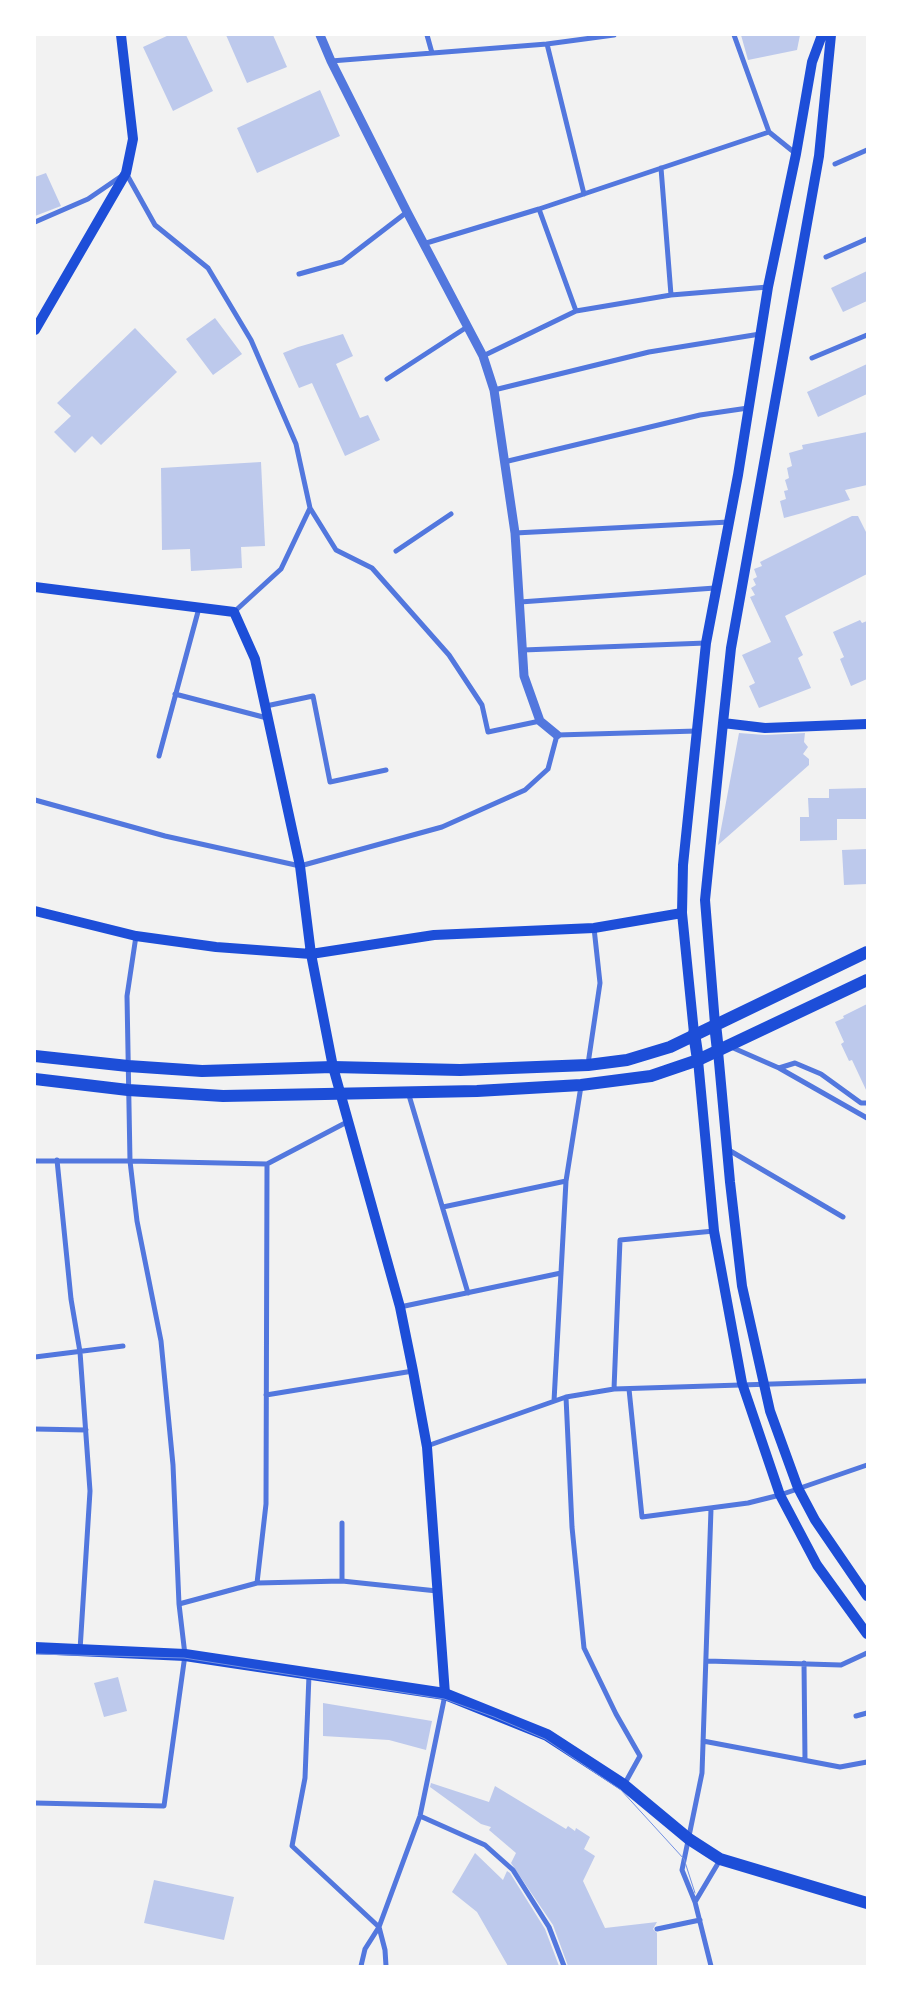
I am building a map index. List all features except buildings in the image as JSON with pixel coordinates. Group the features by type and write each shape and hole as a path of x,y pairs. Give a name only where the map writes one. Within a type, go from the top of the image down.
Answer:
{"main road":[{"path":"35,330 126,173 133,139 121,35"},
{"path":"822,35 812,62 796,154 768,287 749,408 706,643 683,864 682,913 714,1230 742,1383 780,1495 817,1565 867,1634"},
{"path":"831,35 819,156 732,648 722,722 705,900 715,1024 723,1048 727,1149 742,1286 763,1383 781,1445 798,1488 815,1520 867,1596"},
{"path":"35,587 234,612 255,659 300,866 311,954 333,1067 346,1122 400,1307 427,1447 445,1694"},
{"path":"722,722 765,728 867,724"},
{"path":"35,911 136,936 216,947 311,954 434,935 594,928 682,913"},
{"path":"35,1056 128,1066 202,1071 333,1067 460,1070 588,1065 627,1060 670,1046 867,952"},
{"path":"35,1079 128,1090 223,1096 408,1092 581,1085 651,1076 698,1060 867,980"},
{"path":"35,1648 185,1655 445,1694 547,1735 624,1785 689,1840 720,1859 867,1903"}],"street":[{"path":"320,35 331,61 423,244 483,356 494,390 515,533 524,676 540,721 557,735 698,731"},
{"path":"427,35 432,53"},
{"path":"331,61 547,44 614,35"},
{"path":"734,35 769,132 796,154"},
{"path":"547,44 584,194"},
{"path":"423,244 539,209 769,132"},
{"path":"835,164 867,150"},
{"path":"661,168 671,295"},
{"path":"35,222 88,199 126,173 155,225 208,268 251,340 296,444 310,508 336,550 372,568 450,656 482,705 488,732 540,721"},
{"path":"539,209 576,311"},
{"path":"299,274 342,262 407,212"},
{"path":"826,257 867,239"},
{"path":"483,356 576,311 671,295 768,287"},
{"path":"388,379 467,327"},
{"path":"494,390 649,352 761,334"},
{"path":"812,358 867,335"},
{"path":"504,462 700,415 749,408"},
{"path":"234,612 282,568 310,508"},
{"path":"396,551 451,514"},
{"path":"515,533 729,522"},
{"path":"520,602 715,588"},
{"path":"159,756 199,607"},
{"path":"523,650 706,643"},
{"path":"176,694 269,718"},
{"path":"266,706 314,696 330,782 386,770"},
{"path":"35,800 165,836 300,866 442,827 525,790 548,769 557,735"},
{"path":"588,1065 600,983 594,928"},
{"path":"35,1803 164,1806 185,1655 179,1604 173,1465 161,1341 137,1221 130,1160 127,996 136,936"},
{"path":"723,1048 779,1068 867,1118"},
{"path":"779,1068 796,1063 821,1074 860,1103 867,1103"},
{"path":"554,1401 566,1181 581,1085"},
{"path":"408,1092 468,1293"},
{"path":"35,1161 130,1160 267,1164 346,1122"},
{"path":"727,1149 843,1217"},
{"path":"57,1160 71,1298 80,1352 90,1491 80,1650"},
{"path":"257,1583 266,1504 267,1164"},
{"path":"443,1207 566,1181"},
{"path":"614,1390 620,1240 714,1230"},
{"path":"400,1307 561,1273"},
{"path":"35,1357 123,1346"},
{"path":"266,1395 413,1371"},
{"path":"427,1447 566,1397 629,1389 742,1383 867,1381"},
{"path":"629,1389 642,1517 711,1509 780,1495 867,1465"},
{"path":"566,1397 572,1527 584,1648 616,1714 640,1756 624,1785"},
{"path":"35,1429 86,1430"},
{"path":"711,1509 702,1773 682,1870 695,1902 711,1966"},
{"path":"342,1523 342,1581"},
{"path":"179,1604 257,1583 342,1581 438,1591"},
{"path":"707,1661 841,1664 867,1652"},
{"path":"804,1663 805,1760"},
{"path":"308,1672 305,1778 292,1846 379,1927 385,1950 386,1966"},
{"path":"361,1966 365,1949 379,1927 420,1816 445,1694"},
{"path":"856,1716 867,1713"},
{"path":"703,1741 840,1767 867,1762"},
{"path":"420,1816 485,1845 513,1870 549,1927 564,1966"},
{"path":"695,1902 720,1859"},
{"path":"658,1929 700,1920"}],"tram line":[{"path":"35,1654 184,1658 444,1699 494,1717 545,1739 621,1790 684,1859 695,1893"}]}
